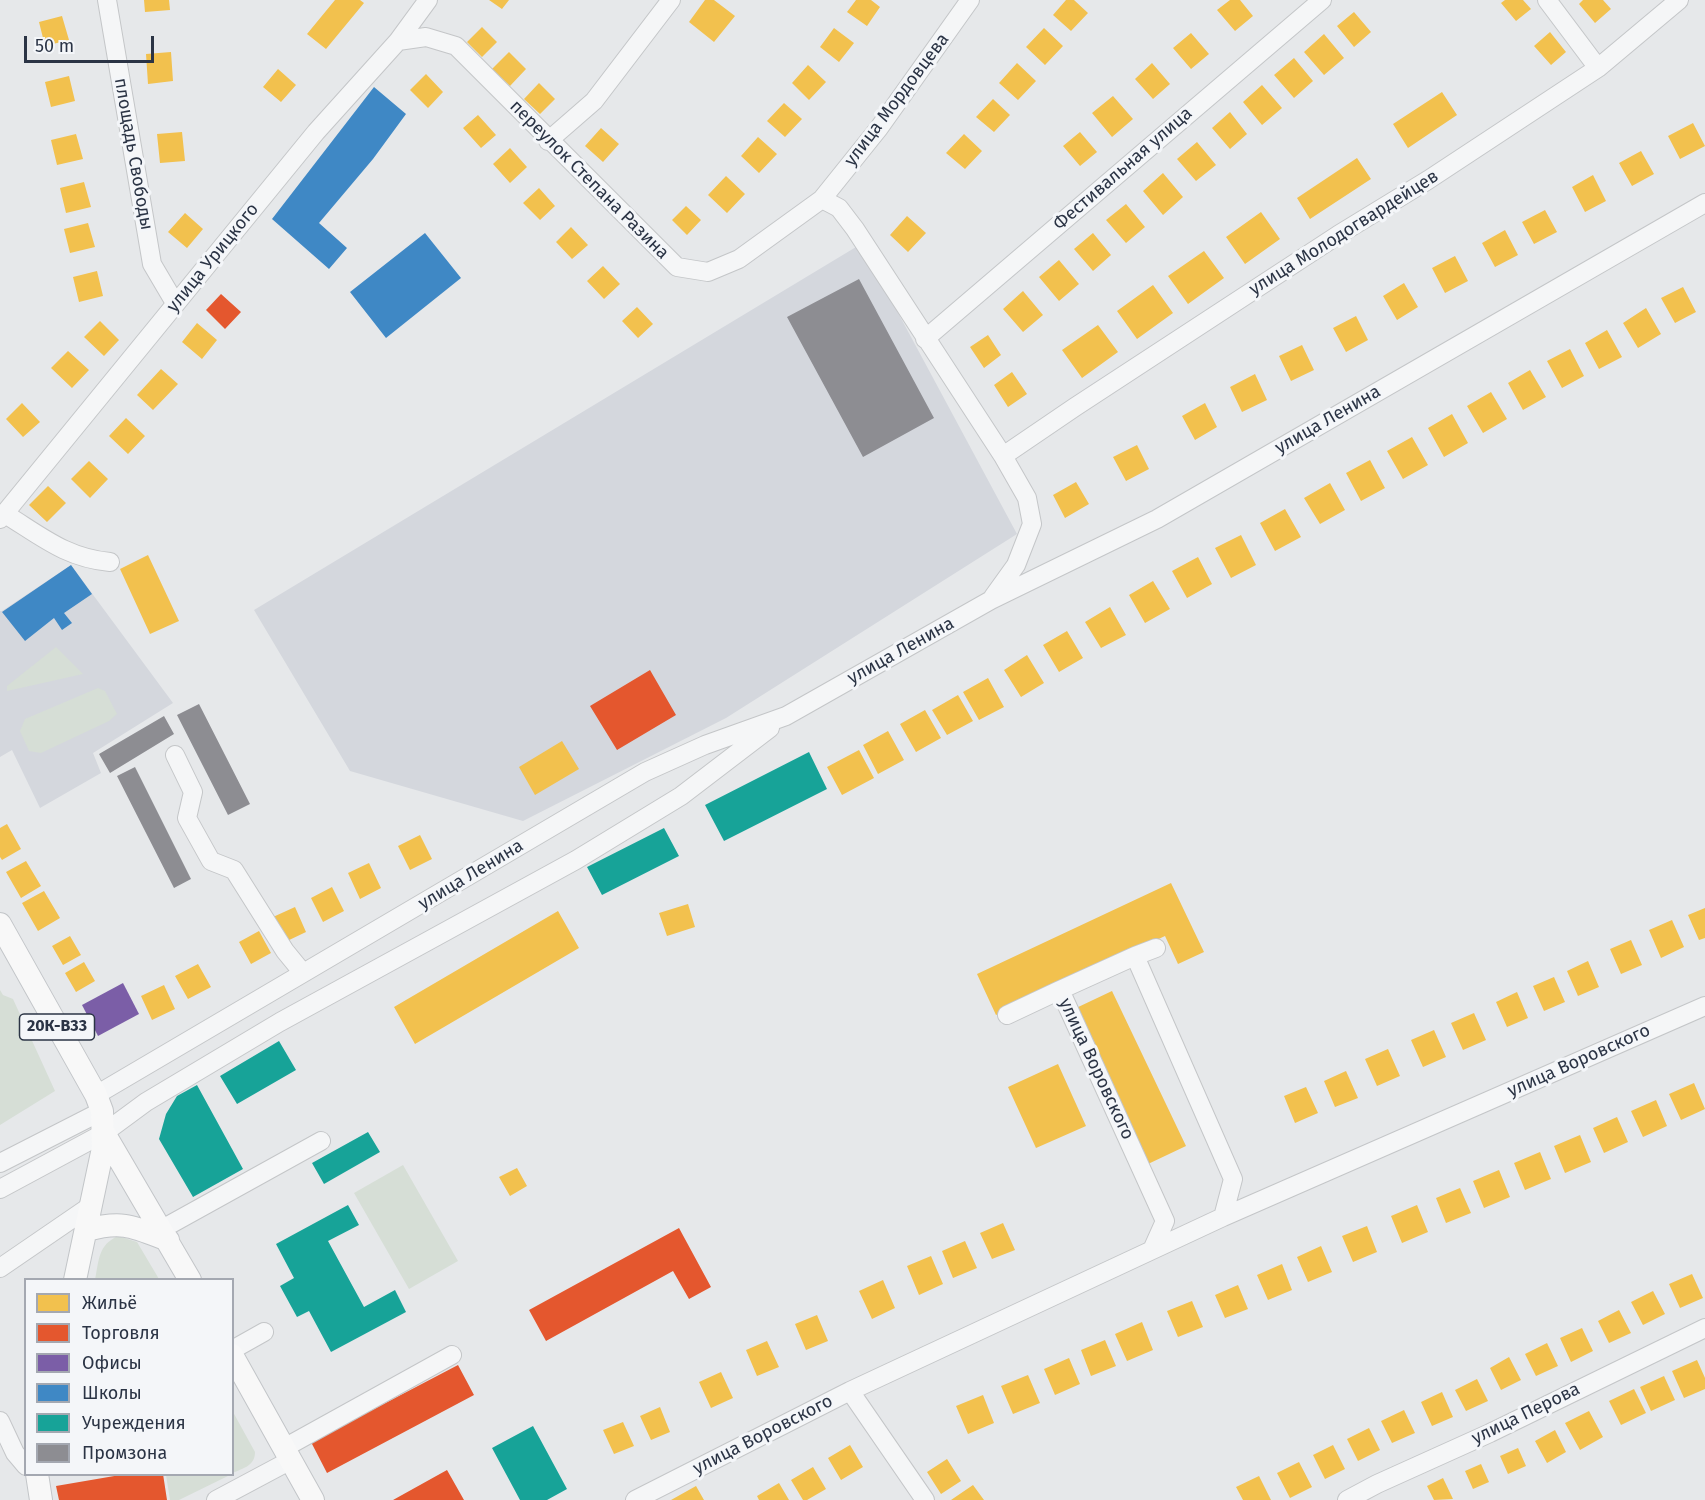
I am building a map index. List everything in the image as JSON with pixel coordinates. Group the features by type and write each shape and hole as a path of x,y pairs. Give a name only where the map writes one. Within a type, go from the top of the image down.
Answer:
{"main road":[{"name":"20К-В33","path":"0,924 189,1278"},
{"path":"75,1278 103,1148 100,1113"},
{"path":"87,1230 112,1224 165,1234"},
{"path":"234,1359 313,1500"}],"street":[{"name":"площадь Свободы","path":"107,0 152,264 176,303"},
{"name":"улица Урицкого","path":"2,516 316,132 398,41 428,0"},
{"path":"548,141 594,101 671,0"},
{"name":"улица Мордовцева","path":"822,199 879,128 970,0"},
{"name":"Фестивальная улица","path":"925,339 1322,0"},
{"path":"1547,0 1598,68"},
{"name":"улица Молодогвардейцев","path":"1003,456 1308,254 1428,180 1598,68 1679,0"},
{"name":"переулок Степана Разина","path":"398,41 426,37 456,46 548,141 677,267 708,272 739,259 822,199"},
{"path":"822,199 839,208 855,229 1003,456 1027,498 1032,524 1016,565 992,600"},
{"name":"улица Ленина","path":"100,1113 303,973 645,772 705,745 786,716 992,600 1157,519 1705,203"},
{"path":"2,516 65,552 93,560 110,561"},
{"path":"0,1163 100,1113 146,1102 280,1022 519,892 681,796 786,716"},
{"path":"175,755 193,792 186,818 211,861 234,870 285,951 303,973"},
{"name":"улица Воровского","path":"1152,1250 1166,1221 1060,990 1156,948"},
{"path":"1135,956 1233,1179 1223,1216"},
{"path":"1007,1015 1060,990"},
{"name":"улица Воровского","path":"645,1498 850,1391 1223,1216 1705,1006"},
{"path":"0,1189 100,1113"},
{"path":"165,1234 321,1141"},
{"path":"0,1268 92,1205"},
{"name":"улица Перова","path":"1347,1500 1705,1328"},
{"path":"234,1349 264,1332"},
{"path":"216,1500 287,1454 452,1355"},
{"path":"850,1391 926,1500"},
{"path":"0,1421 15,1453 24,1465"}],"shaded area":[{"path":"861,244 1017,534 726,718 523,821 350,771 254,610"},
{"path":"71,565 173,703 93,753 101,773 40,808 12,750 0,757 0,611"},
{"path":"56,647 83,674 7,691 7,686"},
{"path":"98,688 105,691 117,714 109,721 41,753 29,751 20,731 25,719"},
{"path":"0,990 3,995 13,999 55,1091 0,1125"},
{"path":"403,1165 458,1261 409,1289 354,1193"},
{"path":"118,1236 137,1242 158,1278 95,1278 103,1249"},
{"path":"234,1414 255,1452 251,1463 234,1473"},
{"path":"166,1476 228,1476 179,1500 170,1500"}],"building: Жильё":[{"path":"144,0 169,0 170,10 145,12"},
{"path":"335,0 360,0 364,3 326,49 307,34"},
{"path":"489,0 509,0 502,9"},
{"path":"705,0 714,0 735,16 714,42 689,22"},
{"path":"856,0 871,0 880,7 867,26 847,12"},
{"path":"1066,0 1074,0 1088,13 1071,31 1053,15"},
{"path":"1230,0 1240,0 1253,16 1235,31 1217,10"},
{"path":"1505,0 1523,0 1531,9 1516,21 1501,3"},
{"path":"1583,0 1603,0 1611,9 1595,23 1579,4"},
{"path":"1354,12 1371,32 1354,47 1337,26"},
{"path":"62,16 69,40 45,46 39,22"},
{"path":"482,27 497,42 482,57 467,42"},
{"path":"834,28 854,43 839,62 820,47"},
{"path":"1044,28 1063,46 1045,65 1026,47"},
{"path":"1550,32 1566,52 1551,65 1534,46"},
{"path":"1191,33 1209,54 1191,69 1173,48"},
{"path":"1324,34 1344,58 1324,75 1304,52"},
{"path":"171,52 173,81 148,84 146,54"},
{"path":"509,52 526,69 510,86 492,69"},
{"path":"1294,58 1313,81 1294,98 1274,75"},
{"path":"1017,63 1036,81 1018,100 999,83"},
{"path":"1152,63 1170,84 1153,99 1135,79"},
{"path":"808,65 826,82 809,100 792,83"},
{"path":"278,69 296,85 281,102 263,87"},
{"path":"426,74 443,92 428,108 410,90"},
{"path":"69,76 75,101 51,107 45,82"},
{"path":"539,83 555,99 540,114 524,99"},
{"path":"1262,85 1282,108 1262,125 1243,102"},
{"path":"1442,92 1457,115 1408,148 1393,124"},
{"path":"1113,96 1133,119 1112,137 1092,113"},
{"path":"993,99 1010,115 994,132 976,117"},
{"path":"784,103 802,119 785,137 767,121"},
{"path":"1230,112 1247,134 1230,149 1212,128"},
{"path":"478,115 496,135 481,148 463,128"},
{"path":"1693,123 1705,146 1680,159 1668,136"},
{"path":"601,128 619,144 603,162 585,146"},
{"path":"182,132 185,161 160,163 157,134"},
{"path":"1080,132 1097,152 1080,166 1063,146"},
{"path":"76,134 83,159 57,165 51,140"},
{"path":"964,134 982,151 965,169 946,153"},
{"path":"758,137 777,154 759,173 741,156"},
{"path":"1197,142 1216,165 1196,181 1177,159"},
{"path":"510,148 527,167 510,183 493,164"},
{"path":"1641,151 1654,174 1632,186 1619,163"},
{"path":"1357,158 1371,179 1310,219 1297,198"},
{"path":"1163,173 1183,197 1163,215 1143,191"},
{"path":"1593,175 1606,201 1585,212 1572,187"},
{"path":"726,176 745,194 727,213 708,195"},
{"path":"84,182 91,207 66,213 60,188"},
{"path":"539,188 555,206 540,220 523,203"},
{"path":"1126,204 1145,227 1126,243 1106,220"},
{"path":"686,206 701,220 687,235 672,220"},
{"path":"1545,210 1557,232 1534,244 1522,222"},
{"path":"1261,212 1280,239 1245,264 1226,237"},
{"path":"185,213 203,229 187,248 168,232"},
{"path":"907,216 926,233 908,252 890,235"},
{"path":"88,223 95,247 70,253 64,229"},
{"path":"571,227 588,245 572,259 556,242"},
{"path":"1505,230 1518,255 1495,267 1482,243"},
{"path":"1093,233 1111,255 1093,271 1074,249"},
{"path":"1204,251 1224,278 1188,304 1168,276"},
{"path":"1455,256 1468,281 1445,293 1432,268"},
{"path":"1059,260 1079,284 1059,301 1039,277"},
{"path":"603,266 620,284 604,299 587,281"},
{"path":"97,271 103,296 79,302 73,277"},
{"path":"1404,283 1418,307 1397,320 1383,296"},
{"path":"1153,285 1173,313 1137,339 1117,311"},
{"path":"1683,287 1696,312 1675,323 1661,298"},
{"path":"1023,291 1043,315 1023,332 1003,309"},
{"path":"637,307 653,324 638,338 622,321"},
{"path":"1646,308 1661,334 1638,348 1623,323"},
{"path":"1356,316 1368,340 1346,352 1333,328"},
{"path":"100,321 119,340 104,356 84,337"},
{"path":"197,323 217,340 202,359 182,342"},
{"path":"1098,325 1118,352 1082,378 1062,350"},
{"path":"1607,330 1622,357 1599,369 1585,343"},
{"path":"988,335 1001,355 984,368 970,347"},
{"path":"1302,345 1314,370 1291,381 1279,356"},
{"path":"1570,349 1584,376 1562,388 1547,361"},
{"path":"68,351 89,370 72,388 51,368"},
{"path":"161,369 178,384 153,410 137,395"},
{"path":"1530,370 1546,397 1523,410 1508,383"},
{"path":"1012,372 1027,394 1008,407 994,385"},
{"path":"1255,374 1267,400 1242,412 1230,387"},
{"path":"1491,392 1507,419 1483,433 1467,406"},
{"path":"22,403 40,422 23,437 6,419"},
{"path":"1205,403 1217,427 1195,440 1182,416"},
{"path":"1452,414 1468,443 1444,457 1428,428"},
{"path":"126,418 145,436 128,454 109,436"},
{"path":"1412,437 1428,465 1403,479 1387,451"},
{"path":"1137,445 1149,469 1126,481 1113,457"},
{"path":"1370,460 1385,488 1361,501 1346,473"},
{"path":"89,461 108,479 90,498 71,479"},
{"path":"1076,482 1089,504 1065,518 1053,495"},
{"path":"1330,483 1345,510 1320,524 1304,498"},
{"path":"48,486 66,503 47,522 29,505"},
{"path":"1285,509 1301,537 1275,551 1260,523"},
{"path":"1241,535 1256,565 1231,578 1215,548"},
{"path":"148,555 179,621 150,634 120,569"},
{"path":"1198,557 1212,584 1187,598 1172,571"},
{"path":"1153,581 1170,609 1145,623 1129,595"},
{"path":"1110,607 1126,635 1101,648 1085,622"},
{"path":"1067,631 1083,658 1059,672 1043,645"},
{"path":"1027,655 1044,683 1021,697 1004,670"},
{"path":"988,678 1004,707 979,720 963,692"},
{"path":"958,695 973,721 947,735 932,710"},
{"path":"925,710 941,738 916,752 900,724"},
{"path":"888,731 904,760 878,774 863,745"},
{"path":"562,741 579,769 535,795 519,767"},
{"path":"859,750 874,778 842,795 827,767"},
{"path":"7,824 21,849 2,860 0,857 0,828"},
{"path":"420,835 432,859 410,870 398,846"},
{"path":"26,861 41,886 21,898 6,872"},
{"path":"369,863 381,888 360,899 348,873"},
{"path":"1171,883 1204,952 1178,964 1165,936 996,1015 977,974"},
{"path":"332,887 344,911 323,922 311,898"},
{"path":"44,891 60,918 38,931 22,903"},
{"path":"688,904 695,927 667,936 659,913"},
{"path":"295,907 306,932 285,942 273,917"},
{"path":"1705,908 1705,938 1699,940 1688,915"},
{"path":"558,911 579,948 415,1044 394,1007"},
{"path":"1672,920 1684,947 1661,958 1649,930"},
{"path":"259,931 271,953 251,964 239,942"},
{"path":"70,936 81,955 63,965 52,946"},
{"path":"1631,940 1642,965 1621,974 1610,949"},
{"path":"1588,961 1599,987 1578,996 1567,971"},
{"path":"84,962 95,981 76,992 65,973"},
{"path":"198,964 211,987 188,999 175,976"},
{"path":"1554,977 1565,1002 1544,1011 1533,986"},
{"path":"164,985 175,1009 152,1020 141,996"},
{"path":"1112,991 1186,1146 1148,1164 1074,1009"},
{"path":"1517,992 1528,1018 1507,1027 1496,1002"},
{"path":"1474,1013 1486,1040 1463,1050 1451,1023"},
{"path":"1434,1030 1446,1057 1423,1067 1411,1040"},
{"path":"1388,1049 1400,1076 1377,1086 1365,1059"},
{"path":"1058,1064 1086,1126 1036,1148 1008,1087"},
{"path":"1346,1071 1358,1098 1335,1107 1324,1081"},
{"path":"1694,1083 1705,1109 1681,1120 1669,1094"},
{"path":"1306,1087 1318,1113 1295,1123 1284,1096"},
{"path":"1656,1100 1667,1126 1643,1137 1631,1111"},
{"path":"1617,1117 1628,1142 1604,1153 1593,1128"},
{"path":"1580,1135 1591,1162 1565,1173 1554,1146"},
{"path":"1540,1152 1551,1179 1525,1190 1514,1163"},
{"path":"517,1168 527,1186 510,1196 499,1177"},
{"path":"1499,1170 1510,1197 1484,1208 1473,1181"},
{"path":"1460,1188 1471,1213 1446,1223 1436,1198"},
{"path":"1417,1205 1428,1232 1402,1243 1391,1216"},
{"path":"1003,1223 1015,1250 992,1259 980,1233"},
{"path":"1367,1226 1377,1252 1353,1262 1342,1236"},
{"path":"965,1241 977,1268 953,1278 942,1251"},
{"path":"1321,1246 1332,1272 1308,1282 1297,1257"},
{"path":"931,1256 943,1284 919,1295 907,1266"},
{"path":"1282,1264 1292,1290 1268,1300 1257,1275"},
{"path":"1692,1274 1703,1298 1680,1308 1669,1284"},
{"path":"883,1280 895,1308 872,1319 859,1291"},
{"path":"1238,1285 1248,1309 1225,1318 1215,1295"},
{"path":"1653,1291 1665,1314 1643,1325 1631,1302"},
{"path":"1192,1301 1203,1327 1178,1337 1167,1311"},
{"path":"1619,1310 1631,1333 1609,1343 1598,1321"},
{"path":"817,1315 828,1341 806,1350 795,1324"},
{"path":"1142,1322 1153,1350 1127,1361 1115,1334"},
{"path":"1582,1328 1593,1351 1571,1362 1560,1338"},
{"path":"1105,1340 1116,1366 1091,1376 1081,1350"},
{"path":"767,1341 779,1367 757,1376 746,1350"},
{"path":"1547,1343 1558,1366 1536,1376 1525,1354"},
{"path":"1509,1357 1521,1380 1501,1390 1490,1368"},
{"path":"1069,1358 1080,1384 1055,1395 1044,1369"},
{"path":"1697,1360 1705,1378 1705,1389 1684,1398 1672,1371"},
{"path":"721,1372 733,1398 711,1408 699,1382"},
{"path":"1028,1375 1040,1403 1013,1414 1001,1386"},
{"path":"1664,1376 1675,1400 1651,1411 1640,1387"},
{"path":"1477,1379 1488,1401 1466,1411 1455,1390"},
{"path":"1634,1389 1646,1413 1621,1425 1609,1401"},
{"path":"1442,1392 1453,1417 1432,1426 1421,1402"},
{"path":"983,1395 994,1423 968,1434 956,1406"},
{"path":"660,1407 670,1432 651,1440 640,1416"},
{"path":"1404,1410 1415,1433 1392,1443 1381,1421"},
{"path":"1589,1411 1603,1437 1580,1450 1565,1423"},
{"path":"623,1422 634,1446 614,1454 603,1430"},
{"path":"1369,1428 1380,1450 1358,1461 1347,1439"},
{"path":"1555,1430 1566,1452 1547,1463 1535,1441"},
{"path":"850,1445 863,1467 841,1480 828,1458"},
{"path":"1333,1445 1345,1469 1325,1479 1313,1455"},
{"path":"1518,1448 1526,1466 1508,1474 1500,1456"},
{"path":"947,1459 961,1481 941,1494 927,1472"},
{"path":"1299,1462 1312,1487 1290,1498 1277,1473"},
{"path":"1481,1464 1489,1482 1473,1489 1465,1471"},
{"path":"813,1467 826,1489 803,1500 791,1480"},
{"path":"1259,1476 1271,1500 1243,1500 1236,1487"},
{"path":"1443,1478 1453,1499 1434,1500 1427,1486"},
{"path":"779,1483 789,1500 759,1500 757,1496"},
{"path":"973,1485 984,1500 951,1500"},
{"path":"696,1486 704,1500 671,1500"}],"building: Торговля":[{"path":"221,294 241,312 225,329 206,310"},
{"path":"650,670 676,715 617,750 590,706"},
{"path":"679,1228 711,1287 689,1299 673,1271 546,1341 529,1310"},
{"path":"458,1365 474,1395 327,1473 311,1442"},
{"path":"447,1470 464,1500 393,1500"},
{"path":"114,1476 163,1476 167,1500 59,1500 56,1486"}],"building: Офисы":[{"path":"123,983 139,1014 98,1036 82,1005"}],"building: Школы":[{"path":"374,87 406,114 373,159 319,223 347,248 329,269 272,219"},
{"path":"425,233 461,278 386,338 350,292"},
{"path":"71,565 92,594 64,613 72,623 62,630 54,618 25,641 2,612"}],"building: Учреждения":[{"path":"809,752 827,789 724,841 705,805"},
{"path":"664,828 679,856 602,895 587,867"},
{"path":"279,1041 296,1070 237,1104 220,1076"},
{"path":"197,1085 243,1169 193,1197 159,1139 166,1114 177,1096"},
{"path":"368,1132 380,1152 324,1184 312,1163"},
{"path":"348,1205 359,1225 328,1241 364,1307 395,1290 406,1312 331,1352 309,1311 297,1317 280,1286 294,1278 276,1244"},
{"path":"533,1426 567,1489 547,1500 520,1500 492,1448"}],"building: Промзона":[{"path":"859,279 934,418 863,457 787,317"},
{"path":"199,704 250,804 228,815 177,715"},
{"path":"164,716 174,734 110,773 99,754"},
{"path":"135,767 191,879 174,888 117,776"}]}
